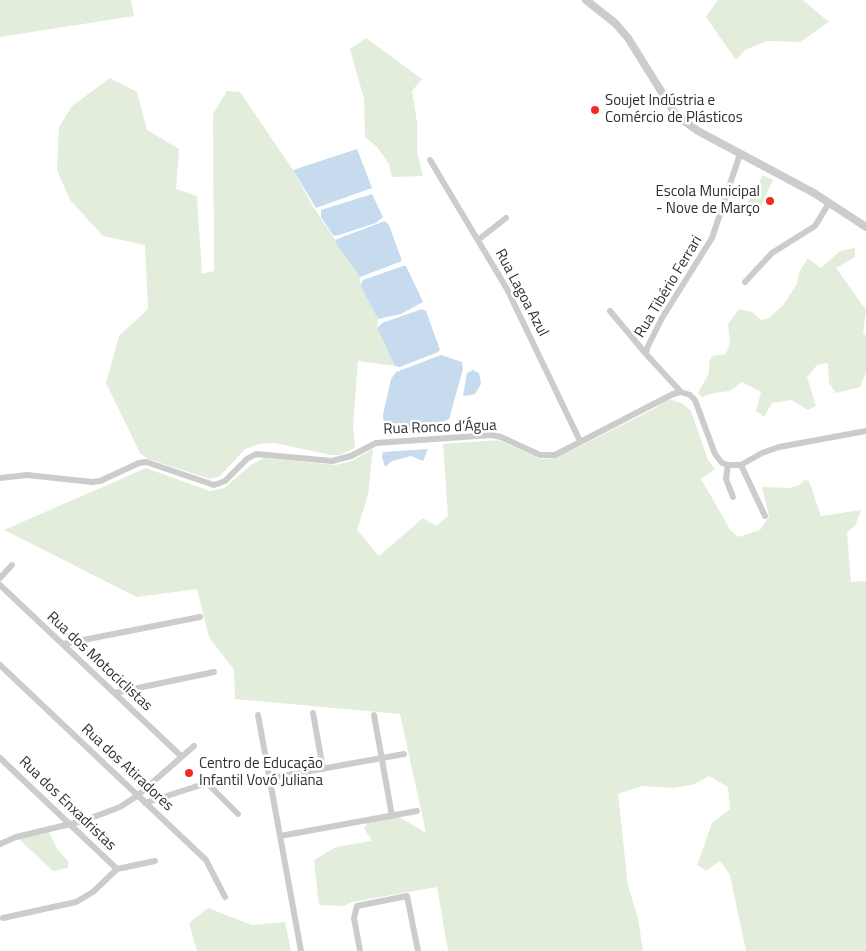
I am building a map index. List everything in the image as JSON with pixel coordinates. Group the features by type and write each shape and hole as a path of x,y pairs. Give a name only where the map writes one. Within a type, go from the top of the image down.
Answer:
{"street":[{"path":"586,0 615,23 628,38 676,114 698,130 829,203 866,227"},
{"name":"Rua Tibério Ferrari","path":"681,392 646,354 648,342 709,245 740,154"},
{"name":"Rua Lagoa Azul","path":"430,160 478,240 526,326 580,441"},
{"path":"745,282 772,252 815,226 829,203"},
{"path":"478,240 506,218"},
{"path":"610,311 646,354"},
{"path":"681,392 690,395 695,400 715,454 722,463 728,465 741,465 771,450 866,431"},
{"name":"Rua Ronco d’Água","path":"0,478 27,475 92,482 100,481 139,463 146,462 214,485 225,481 247,459 256,454 332,461 351,456 376,443 492,435 501,436 540,455 548,456 554,455 673,394 681,392"},
{"path":"728,465 726,479 733,497"},
{"path":"741,465 765,516"},
{"path":"0,578 12,565"},
{"name":"Rua dos Motociclistas","path":"0,585 180,756"},
{"path":"63,644 200,617"},
{"name":"Rua dos Atiradores","path":"0,665 206,860 226,897"},
{"path":"114,693 214,672"},
{"path":"313,713 323,769"},
{"path":"258,715 301,951"},
{"path":"374,715 392,816"},
{"path":"0,844 102,815 137,796 180,756 194,746"},
{"path":"249,782 404,754"},
{"name":"Rua dos Enxadristas","path":"0,758 117,869"},
{"path":"145,803 207,783 238,814"},
{"path":"280,836 417,812"},
{"path":"3,918 85,898 117,869 155,861"},
{"path":"360,951 354,908 360,904 407,896 418,951"}],"green space":[{"path":"0,0 131,0 134,16 0,37"},
{"path":"718,0 803,0 829,22 800,42 767,41 745,50 736,60 706,17"},
{"path":"366,38 422,79 412,91 417,122 417,152 423,176 392,177 389,164 377,147 365,137 364,99 350,49"},
{"path":"110,78 137,92 147,130 179,149 176,189 197,196 202,274 214,271 213,114 227,91 240,92 293,170 312,205 360,277 360,285 378,319 377,328 395,366 358,361 353,426 355,448 340,455 331,455 275,443 259,444 245,449 220,476 210,479 148,459 140,453 106,383 119,336 148,309 145,245 103,236 70,200 57,170 59,127 72,106"},
{"path":"763,175 773,180 758,213 745,207"},
{"path":"855,248 855,257 836,268 866,310 863,333 866,336 866,372 860,387 836,393 829,383 828,363 817,365 807,377 816,406 808,410 791,400 772,403 764,417 756,411 761,392 742,382 730,391 702,397 698,393 709,373 709,362 712,356 726,354 730,343 728,324 739,309 752,312 761,320 769,318 783,305 797,284 799,272 808,258 821,268 840,251"},
{"path":"669,399 682,403 691,411 708,460 715,469 701,479 731,531 738,537 760,530 769,516 762,487 789,488 798,486 805,480 809,481 821,516 861,510 855,526 847,532 851,582 866,581 866,951 746,951 730,875 720,861 706,871 697,865 712,823 730,809 728,787 709,776 692,785 673,788 643,786 618,794 628,886 638,918 643,951 448,951 437,887 352,902 343,906 319,905 314,860 336,847 372,841 364,828 368,822 399,817 426,833 400,714 235,699 234,670 209,637 197,589 137,597 4,530 146,468 210,491 224,488 252,464 265,458 336,465 352,461 373,449 368,495 357,530 379,556 423,518 436,526 448,516 443,444 499,440 540,459 556,458 652,410"},
{"path":"49,832 57,849 68,861 68,868 53,871 19,839"},
{"path":"208,908 252,925 285,922 291,951 197,951 189,923"}],"water":[{"path":"357,149 372,188 316,208 293,170"},
{"path":"372,194 383,217 376,223 336,236 333,235 321,217 321,210"},
{"path":"385,221 389,225 402,261 360,277 335,242 337,239"},
{"path":"406,266 423,302 401,314 378,319 360,285 363,280"},
{"path":"422,309 426,311 440,350 400,367 395,366 377,328 382,323"},
{"path":"441,355 462,362 463,369 449,419 423,431 390,434 384,430 383,415 391,379 396,372"},
{"path":"473,370 479,373 481,384 475,394 465,396 463,395 467,373"},
{"path":"428,449 423,461 411,456 392,461 385,467 382,457 383,452"}],"place":[{"name":"Soujet Indústria e Comércio de Plásticos","path":"595,110"},
{"name":"Escola Municipal - Nove de Março","path":"770,201"},
{"name":"Centro de Educação Infantil Vovó Juliana","path":"189,773"}]}
